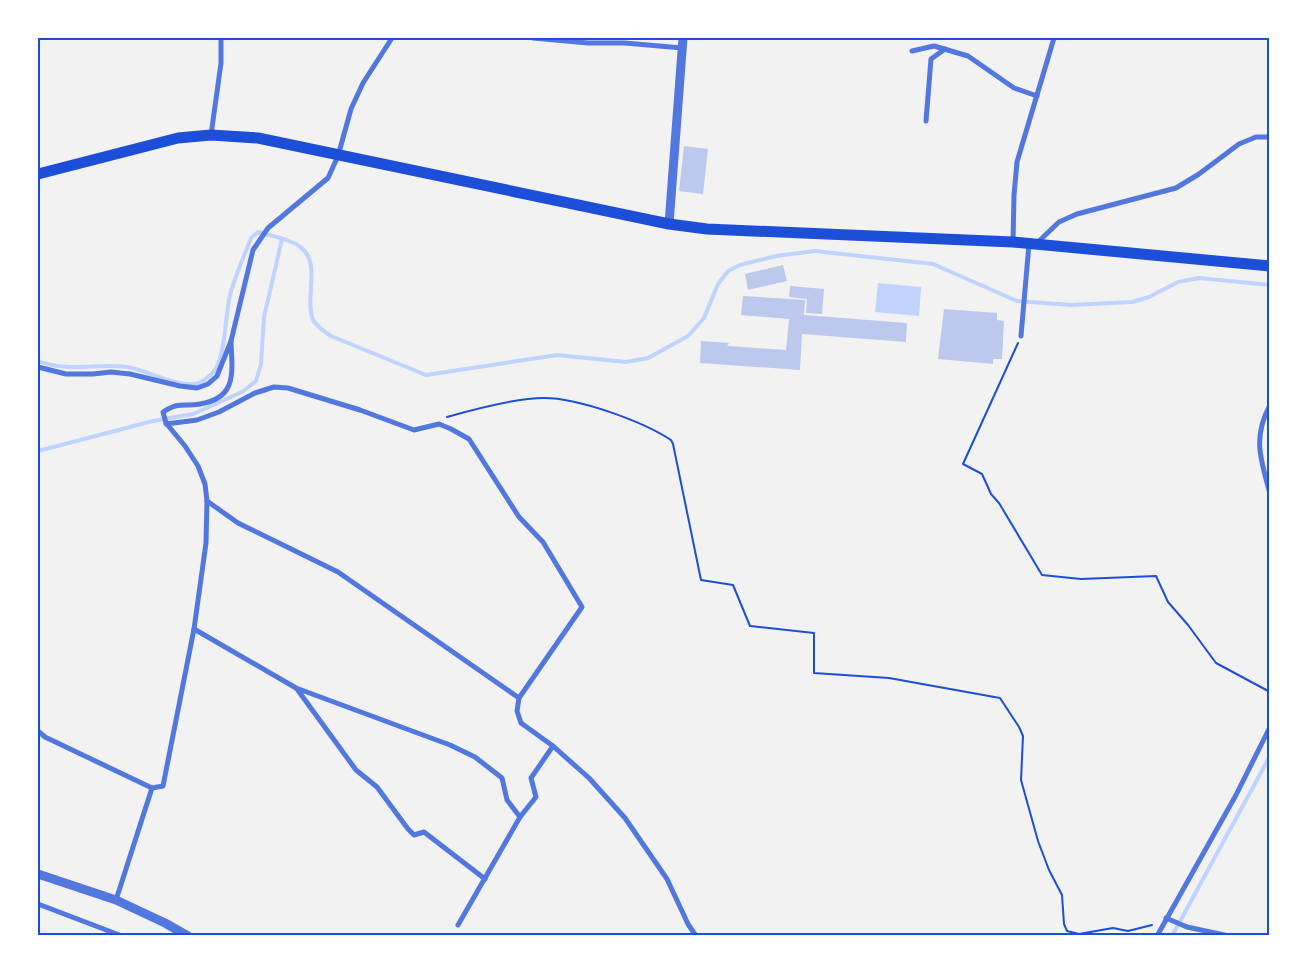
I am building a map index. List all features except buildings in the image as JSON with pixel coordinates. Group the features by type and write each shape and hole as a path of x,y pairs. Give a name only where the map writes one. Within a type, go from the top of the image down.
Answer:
{"main road":[{"path":"38,174 178,138 211,135 258,138 669,224 707,229 1013,242 1270,266"}],"street":[{"path":"211,135 220,63 221,38"},
{"path":"38,367 66,374 111,372 197,388 208,384 217,376 231,341 253,250 268,228 328,178 338,156 355,100 363,83 392,38"},
{"path":"534,38 682,48"},
{"path":"669,224 683,38"},
{"path":"1013,242 1017,162 1054,38"},
{"path":"912,51 934,46 968,56 1014,88 1037,96"},
{"path":"926,121 931,59 946,49"},
{"path":"1021,336 1032,244 1059,222 1076,214 1176,188 1199,174 1239,144 1256,137 1270,136"},
{"path":"38,731 45,737 152,788 163,786 194,629 206,543 207,501 206,484 198,466 185,446 166,424 163,412 173,406 200,404 219,398 227,391 233,375 231,341"},
{"path":"166,424 197,420 219,412 255,393 274,386 288,388 360,410 414,430 439,424 468,440 519,517 543,542 582,607 519,698 517,711 521,723 553,746 590,778 625,818 667,879 688,924 696,936"},
{"path":"1270,405 1264,416 1259,435 1260,455 1270,494"},
{"path":"207,501 238,523 338,572 519,698"},
{"path":"194,629 296,688 442,742 475,757 502,778 507,800 520,818"},
{"path":"296,688 356,770 377,787 408,829 414,835 424,832 485,879"},
{"path":"1157,936 1236,795 1270,728"},
{"path":"458,925 520,818 536,797 531,778 553,746"},
{"path":"116,900 152,788"},
{"path":"38,874 116,900 188,936"},
{"path":"38,904 122,936"},
{"path":"1168,919 1187,927 1229,936"}],"path":[{"path":"1021,336 963,464 982,474 991,494 999,503 1042,576 1081,579 1156,576 1168,602 1216,663 1270,692"},
{"path":"439,424 443,418 473,409 544,398 574,402 611,414 641,425 670,440 673,444 701,580 733,585 750,626 814,633 814,673 889,678 1000,698 1023,736 1021,780 1038,841 1049,870 1062,895 1064,924 1067,931 1079,934 1112,928 1128,931 1162,925"}],"water":[{"path":"878,283 921,287 919,316 875,312"}],"waterway":[{"path":"38,361 50,365 72,367 127,367 186,384 197,384 204,380 211,375 220,358 232,288 251,238 258,232 290,241 306,252 310,260 311,269 310,308 313,320 320,328 331,336 426,375 557,355 626,362 648,358 688,336 704,318 718,284 728,271 740,265 776,256 815,251 933,264 1017,301 1071,305 1132,302 1149,297 1178,282 1199,278 1270,285"},
{"path":"38,451 153,421 193,414 242,392 256,381 261,364 264,317 282,239"},
{"path":"1172,936 1270,756"}]}
